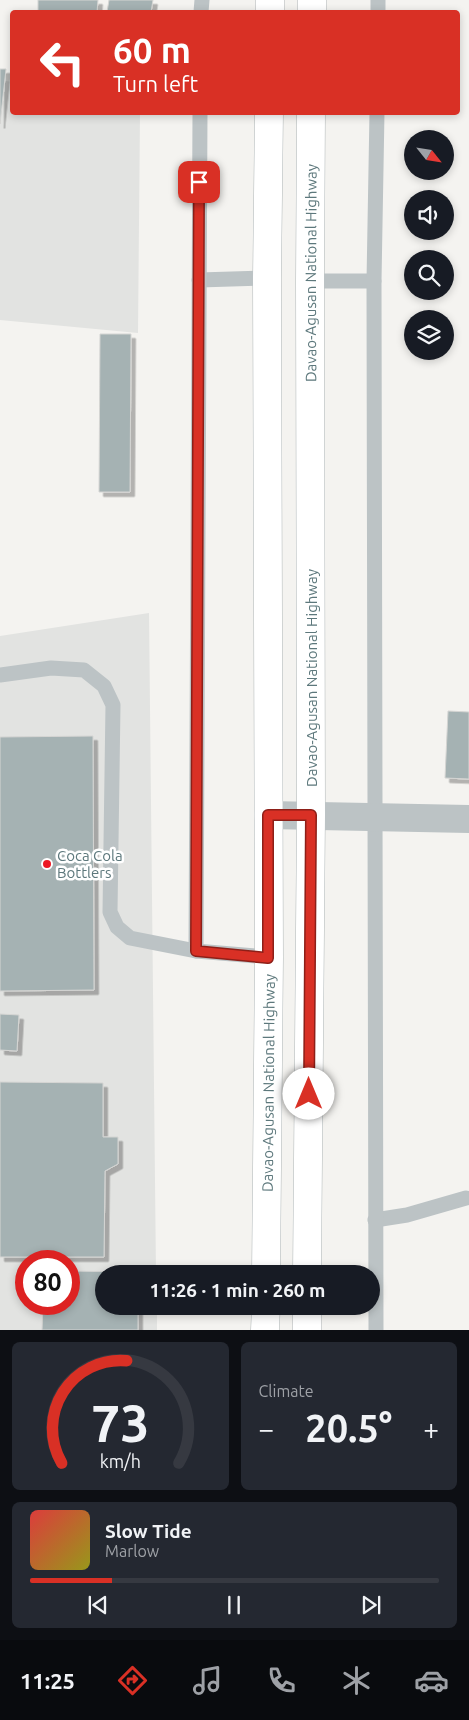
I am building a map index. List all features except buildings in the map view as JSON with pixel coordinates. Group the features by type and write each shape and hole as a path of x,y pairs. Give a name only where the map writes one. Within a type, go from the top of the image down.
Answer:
{"highway":[{"name":"Davao-Agusan National Highway","path":"266,1265 268,115"},
{"name":"Davao-Agusan National Highway","path":"307,1265 311,815 311,115"},
{"path":"265,1330 266,1315"},
{"path":"307,1315 307,1330"}],"street":[{"path":"268,815 469,819"}],"lane":[{"path":"196,951 200,115"},
{"path":"376,115 374,281 376,1330"},
{"path":"200,280 267,278"},
{"path":"310,281 374,281"},
{"path":"0,675 52,668 84,670 104,686 113,705 110,912 118,927 130,938 146,942 196,951 268,958"},
{"path":"375,1220 407,1215 466,1198"}],"shaded area":[{"path":"0,80 10,82 10,115 140,115 138,333 0,320"},
{"path":"149,613 156,1265 95,1265 95,1315 157,1315 157,1330 0,1330 0,636"}],"place":[{"name":"Coca Cola Bottlers","path":"47,864"}],"route":[{"path":"199,182 196,951 268,958 268,815 311,815 309,1094"}]}
